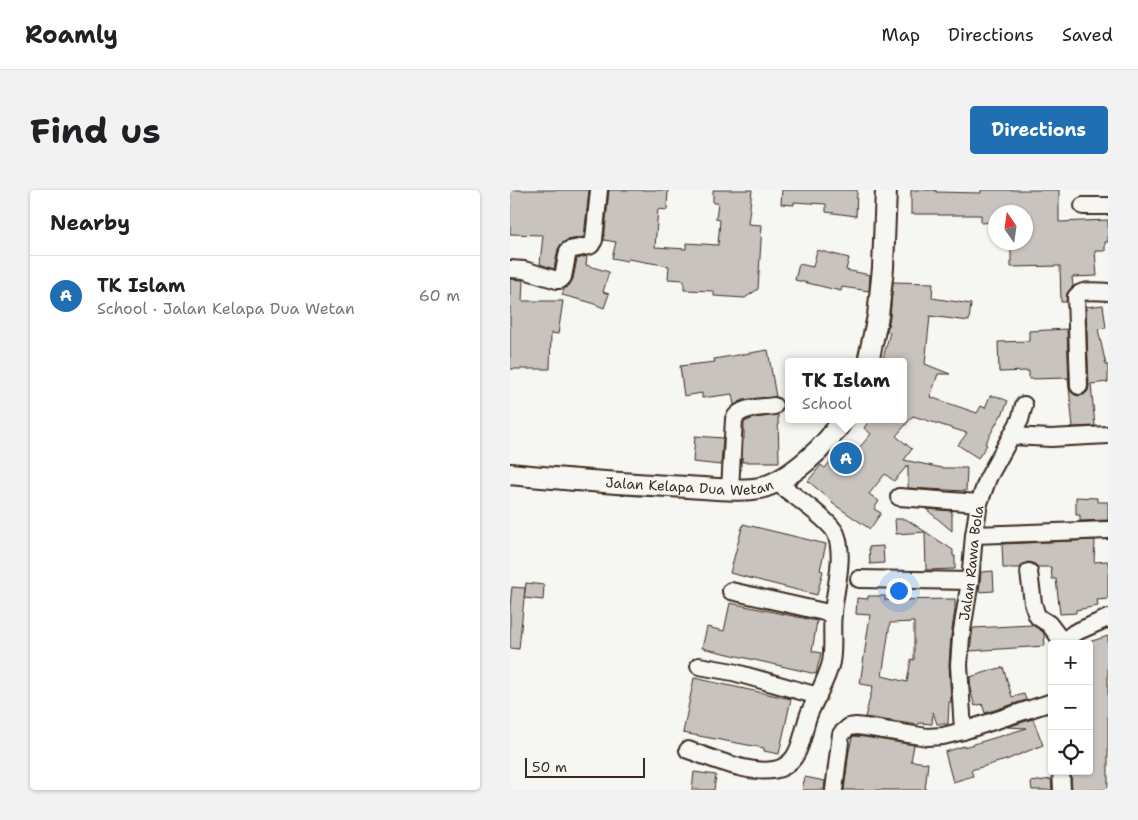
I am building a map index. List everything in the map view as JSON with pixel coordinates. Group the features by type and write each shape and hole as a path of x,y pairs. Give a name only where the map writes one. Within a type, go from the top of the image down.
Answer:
{"street":[{"path":"510,269 524,270 560,280 563,277 568,251 589,246 594,240 599,190"},
{"path":"869,358 878,316 882,278 886,190"},
{"path":"1083,206 1108,206"},
{"path":"1078,386 1076,297 1082,292 1108,292"},
{"name":"Jalan Rawa Bola","path":"963,731 959,665 961,636 970,581 979,503 988,478 1020,420 1024,405"},
{"path":"730,489 734,420 736,416 744,410 774,406"},
{"name":"Jalan Kelapa Dua Wetan","path":"510,474 625,484 730,489 759,488 788,475 810,458 837,429 840,423"},
{"path":"1012,436 1051,438 1108,435"},
{"path":"688,750 729,764 754,770 773,770 783,767 791,762 797,753 808,716 829,670 833,649 833,614 839,559 836,534 828,523 776,482"},
{"path":"900,497 979,503"},
{"path":"974,535 1108,530"},
{"path":"1029,572 1033,604 1037,615 1050,624 1060,640"},
{"path":"859,579 970,581"},
{"path":"731,591 833,614"},
{"path":"1064,640 1074,632 1108,618"},
{"path":"699,666 733,672 818,696"},
{"path":"834,790 841,734 849,727 865,727 927,737 942,736 1048,703"},
{"path":"1061,775 1062,790"}],"building":[{"path":"510,190 589,190 584,237 567,240 561,244 558,249 554,269 540,264 543,235 510,234"},
{"path":"609,190 668,190 667,210 658,209 655,247 686,249 686,243 718,245 720,220 716,219 718,203 713,203 713,190 752,190 748,224 762,225 758,289 745,298 714,296 714,291 684,290 684,280 668,279 669,266 612,258 616,242 604,240"},
{"path":"782,190 857,190 856,216 826,212 826,204 794,202 794,205 781,204"},
{"path":"911,190 981,193 981,190 1059,190 1059,222 1108,220 1108,242 1105,242 1105,251 1095,251 1097,276 1072,277 1073,286 1067,293 1066,302 1061,302 1060,266 1011,267 1011,250 1033,250 1033,205 988,205 988,223 981,223 981,215 911,214"},
{"path":"817,250 849,258 846,270 870,275 869,291 842,287 841,291 795,280 799,264 813,267"},
{"path":"587,256 586,265 609,272 603,292 609,294 604,308 562,295 564,289 573,279 577,259"},
{"path":"510,279 523,280 522,301 563,301 558,334 551,333 550,369 510,369"},
{"path":"893,282 933,283 932,298 971,304 969,321 930,316 925,364 950,374 938,374 930,397 977,413 981,406 985,408 990,396 996,396 1008,401 985,444 987,445 978,458 958,445 967,433 913,416 896,436 912,449 904,460 942,468 967,468 966,491 908,488 908,465 894,481 885,474 869,494 879,501 874,509 881,513 870,529 832,503 808,481 821,465 825,468 842,447 853,455 871,434 864,428 867,423 907,423 907,358 883,358 890,332 887,331"},
{"path":"1103,305 1106,328 1098,329 1106,365 1108,365 1108,382 1091,384 1095,426 1073,427 1068,378 1029,379 1029,371 999,372 998,342 1029,341 1029,331 1067,329 1069,387 1075,395 1084,395 1088,391 1089,386 1086,307"},
{"path":"768,350 776,397 743,400 734,405 732,394 702,398 702,393 684,396 680,366 715,362 714,359"},
{"path":"778,415 779,462 742,462 744,422 754,418"},
{"path":"695,436 723,438 721,465 693,462"},
{"path":"1076,497 1097,498 1097,502 1108,502 1108,520 1080,521 1080,515 1076,515"},
{"path":"926,509 952,511 952,531"},
{"path":"895,519 906,519 953,550 955,569 926,570 925,532 896,534"},
{"path":"743,524 826,544 820,570 823,571 817,595 730,573"},
{"path":"1095,540 1094,562 1108,561 1108,599 1097,600 1098,606 1076,610 1076,613 1060,614 1056,579 1052,579 1051,567 1038,567 1028,562 1020,568 1003,568 1002,544"},
{"path":"883,546 884,563 870,564 869,547"},
{"path":"993,571 994,591 979,592 981,572"},
{"path":"526,583 544,585 543,600 524,598"},
{"path":"512,587 525,588 519,649 510,648"},
{"path":"868,596 885,596 885,600 955,599 949,664 951,702 949,702 948,724 937,724 933,712 932,724 919,723 918,725 865,717 873,686 860,684 870,615 856,614 857,598 868,599","holes":["914,622 914,660 911,659 907,682 882,676 890,623"]},
{"path":"730,603 817,621 812,651 821,653 816,674 702,648 707,627 724,631"},
{"path":"1032,625 1044,634 1045,646 970,651 973,628"},
{"path":"1108,636 1108,790 1072,790 1071,775 1093,775 1093,641"},
{"path":"1003,667 1012,697 1024,694 1026,700 985,713 982,704 975,706 971,693 970,677"},
{"path":"694,678 791,699 779,754 764,751 764,748 683,733"},
{"path":"1033,719 1043,745 1006,760 971,770 973,776 953,782 945,752 1027,728 1007,727"},
{"path":"853,736 914,745 911,761 928,763 925,790 844,790"},
{"path":"694,772 716,775 714,790 692,790"},
{"path":"805,777 825,781 824,790 802,790"},
{"path":"1051,779 1052,790 1032,790 1031,782"}],"place":[{"name":"TK Islam","path":"846,458"}]}
